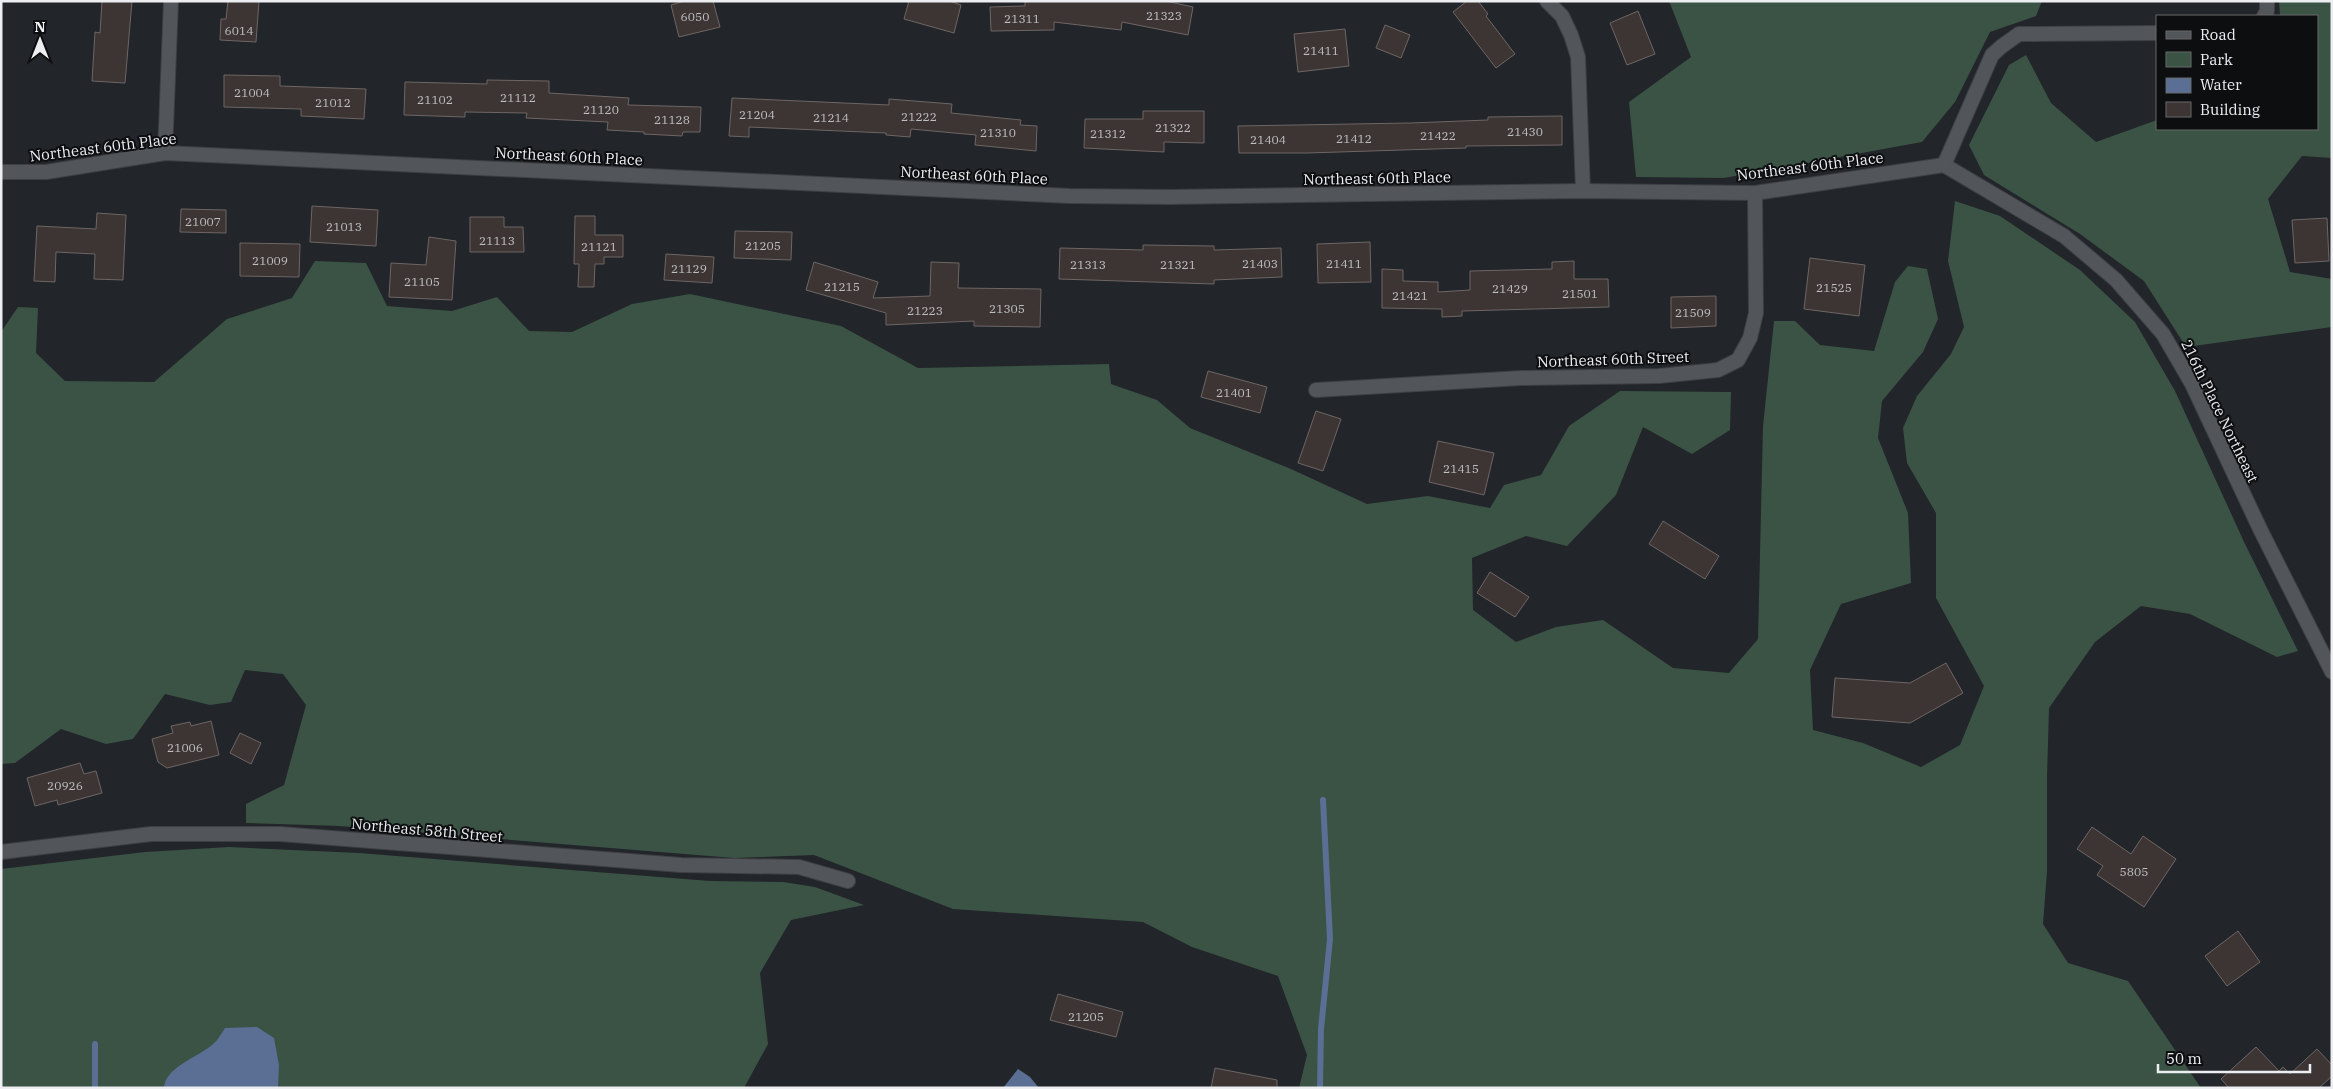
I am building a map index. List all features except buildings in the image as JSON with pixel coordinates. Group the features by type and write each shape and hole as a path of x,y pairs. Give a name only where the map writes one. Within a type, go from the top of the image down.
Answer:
{"street":[{"path":"166,153 171,1"},
{"path":"1548,1 1562,16 1578,57 1583,191"},
{"path":"2265,15 2267,11 2266,1"},
{"path":"1944,165 1992,55 2019,34 2156,34"},
{"name":"Northeast 60th Place","path":"1,172 46,172 166,153 1070,196 1170,197 1583,191 1755,193 1944,165"},
{"name":"216th Place Northeast","path":"1944,165 2064,236 2116,280 2163,334 2192,384 2260,529 2332,672"},
{"name":"Northeast 60th Street","path":"1316,390 1521,378 1659,376 1718,370 1738,360 1750,338 1756,313 1755,193"},
{"name":"Northeast 58th Street","path":"1,852 151,834 280,834 681,865 799,867 848,881"}],"green space":[{"path":"1669,1 2042,1 2036,16 1990,32 1955,102 1922,142 1724,178 1636,177 1629,102 1691,57"},
{"path":"2279,1 2332,1 2332,158 2302,156 2268,199 2290,272 2332,279 2332,327 2186,347 2144,281 2080,234 1984,175 1969,145 2009,65 2026,55 2051,103 2096,142 2156,120 2156,130 2318,130 2318,15 2280,15"},
{"path":"1955,201 2000,216 2080,270 2135,322 2175,391 2245,544 2298,651 2277,657 2190,614 2141,606 2095,642 2049,708 2047,871 2043,924 2068,963 2128,981 2201,1088 1299,1088 1307,1055 1278,976 1192,947 1143,922 953,909 814,855 734,858 339,826 246,823 246,804 284,785 306,705 283,674 245,670 231,702 210,705 165,694 133,739 106,744 61,729 15,763 1,764 1,332 18,307 38,308 36,353 65,381 154,382 227,319 292,298 315,261 366,263 387,306 452,311 497,297 529,331 572,332 632,304 690,294 841,326 918,368 1109,364 1111,384 1157,400 1190,428 1291,469 1367,504 1428,496 1490,508 1504,485 1541,475 1569,426 1620,391 1731,392 1730,430 1692,454 1643,427 1616,495 1567,546 1526,536 1472,558 1473,610 1516,642 1556,627 1603,620 1673,668 1729,673 1758,639 1763,426 1774,321 1795,321 1820,345 1874,351 1895,282 1908,266 1927,269 1938,319 1923,352 1882,401 1878,438 1908,513 1911,583 1841,604 1810,670 1813,730 1863,743 1921,767 1960,745 1984,686 1936,598 1936,513 1907,463 1903,428 1917,396 1951,354 1964,327 1948,261"},
{"path":"229,847 359,853 710,881 783,882 815,887 864,905 791,920 760,973 768,1044 744,1088 1,1088 1,869 145,852"}],"water":[{"path":"257,1027 274,1038 279,1065 278,1088 164,1088 170,1074 176,1068 207,1049 218,1039 225,1028"},
{"path":"1018,1069 1030,1077 1039,1088 1003,1088"}],"waterway":[{"path":"1320,1088 1321,1029 1330,939 1323,800"},
{"path":"95,1044 95,1088"}]}
